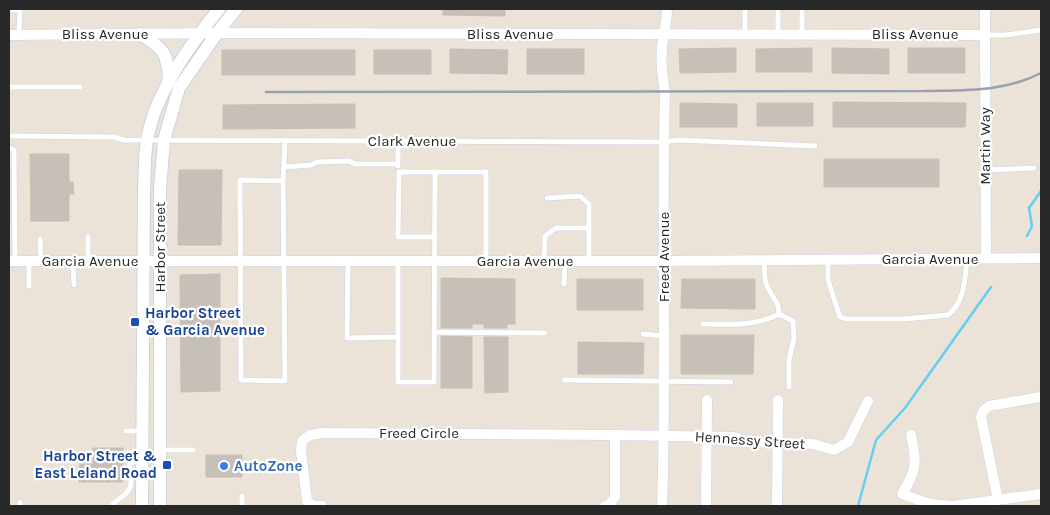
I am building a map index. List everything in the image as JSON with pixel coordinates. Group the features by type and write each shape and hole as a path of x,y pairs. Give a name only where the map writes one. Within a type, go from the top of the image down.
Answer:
{"street":[{"name":"Harbor Street","path":"142,506 144,191 147,140 157,106 169,81 199,34 218,9"},
{"name":"Harbor Street","path":"160,506 160,189 164,140 179,88 236,9"},
{"name":"Freed Avenue","path":"662,506 665,435 663,261 665,93 662,74 662,50 667,25 667,9"},
{"path":"985,9 985,34"},
{"name":"Bliss Avenue","path":"14,34 985,34"},
{"path":"140,34 156,44 164,52 168,66 169,81"},
{"name":"Martin Way","path":"985,34 986,258"},
{"name":"Garcia Avenue","path":"12,261 663,261 1041,258"},
{"path":"998,500 981,417 983,410 989,406 1041,398"},
{"path":"706,506 707,400"},
{"path":"777,506 778,400"},
{"name":"Hennessy Street","path":"665,435 734,437 747,442 813,444 834,450 848,442 868,401"},
{"name":"Freed Circle","path":"322,506 313,506 307,501 304,489 301,446 302,441 310,435 322,433 665,435"},
{"path":"911,434 915,464 912,478 902,494 930,504 952,506 1041,494"},
{"path":"605,506 609,505 615,497 615,435"}],"lane":[{"path":"745,9 746,34"},
{"path":"778,9 778,34"},
{"path":"802,9 802,34"},
{"path":"9,10 20,10 14,34"},
{"path":"985,34 1005,35 1041,30"},
{"path":"9,87 80,87"},
{"name":"Clark Avenue","path":"9,136 114,137 124,140 284,141 664,142 678,140 815,146"},
{"path":"283,181 240,180 240,380 285,381 284,141"},
{"path":"398,141 398,237 434,237"},
{"path":"9,148 14,150 12,261"},
{"path":"284,167 312,165 317,162 349,161 356,164 398,164"},
{"path":"985,170 1034,168"},
{"path":"398,172 486,172 486,261"},
{"path":"398,261 398,382 434,382 435,172"},
{"path":"547,198 580,196 589,204 589,261"},
{"path":"544,261 544,236 556,228 589,228"},
{"path":"88,237 88,261"},
{"path":"40,239 41,261"},
{"path":"828,260 828,280 840,317 846,319 904,319 948,315 952,312 963,292 967,258"},
{"path":"765,260 764,273 768,288 779,305 779,314"},
{"path":"29,261 29,286"},
{"path":"73,261 74,285"},
{"path":"348,261 347,338 398,337"},
{"path":"564,261 564,284"},
{"path":"703,324 752,324 779,314"},
{"path":"779,314 793,321 794,338 789,360 788,387"},
{"path":"434,332 545,333"},
{"path":"643,334 664,336"},
{"path":"564,380 731,382"},
{"path":"126,431 143,431"},
{"path":"160,450 193,450"},
{"path":"113,504 128,492 130,488 131,483 128,471 130,464 143,458"},
{"path":"242,496 242,506"}],"building":[{"path":"443,9 505,9 505,16 443,15"},
{"path":"736,48 736,72 680,73 679,49"},
{"path":"812,48 812,72 756,72 756,49"},
{"path":"832,48 889,49 889,74 832,73"},
{"path":"908,48 965,48 965,73 908,73"},
{"path":"450,49 508,50 507,74 450,73"},
{"path":"527,49 584,49 584,74 527,74"},
{"path":"222,50 355,50 355,75 222,75"},
{"path":"374,50 431,50 431,74 374,74"},
{"path":"833,102 966,103 965,127 833,127"},
{"path":"680,103 737,104 737,127 680,127"},
{"path":"757,103 813,103 813,126 757,126"},
{"path":"355,104 355,128 223,129 223,105"},
{"path":"30,154 69,154 69,182 73,182 74,194 69,194 69,221 31,221"},
{"path":"824,159 939,159 939,187 824,187"},
{"path":"179,170 222,170 221,245 178,245"},
{"path":"220,274 220,391 181,392 180,275"},
{"path":"441,278 515,279 515,324 507,324 507,328 484,328 484,324 472,324 472,328 441,328"},
{"path":"577,279 643,279 643,310 577,310"},
{"path":"682,279 755,279 755,309 681,308"},
{"path":"681,335 754,335 753,374 681,374"},
{"path":"441,336 472,337 472,388 441,388"},
{"path":"484,337 508,337 508,392 485,393"},
{"path":"578,342 644,343 643,374 578,374"},
{"path":"93,448 123,448 123,482 79,482 80,464 93,464"},
{"name":"AutoZone","path":"206,455 242,455 242,477 206,477"}],"waterway":[{"path":"1027,236 1032,226 1029,208 1041,191"},
{"path":"858,506 876,440 905,408 991,287"}],"railway":[{"path":"266,92 924,91 999,87 1013,84 1041,73"}],"place":[{"name":"Harbor Street & Garcia Avenue","path":"135,322"},
{"name":"Harbor Street & East Leland Road","path":"167,465"},
{"name":"AutoZone","path":"224,466"}]}
